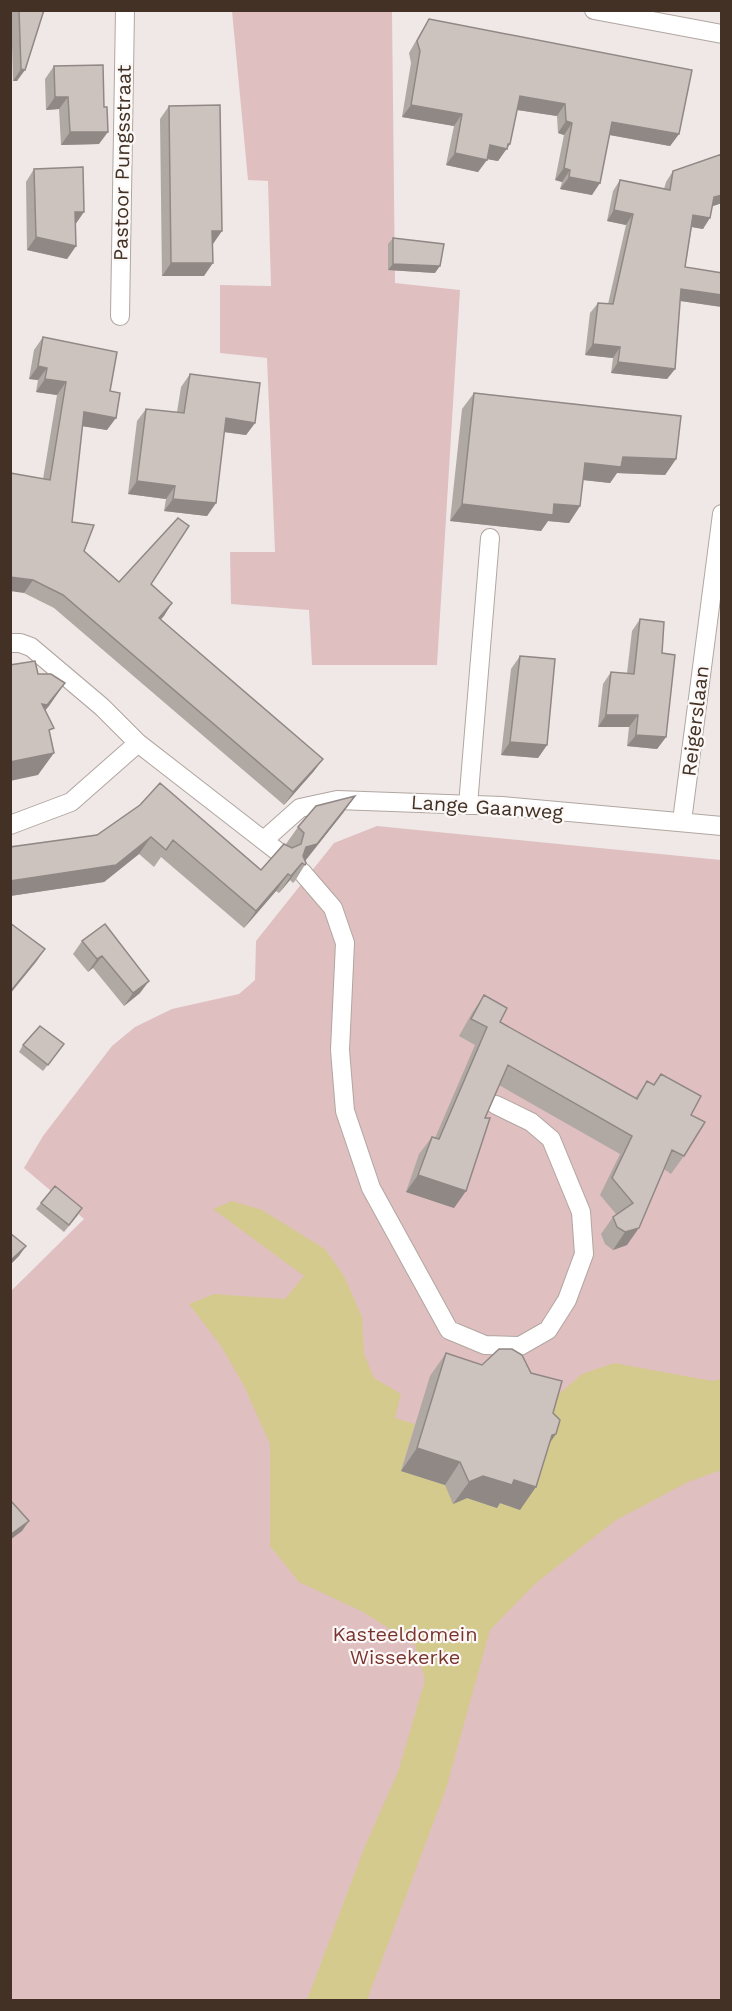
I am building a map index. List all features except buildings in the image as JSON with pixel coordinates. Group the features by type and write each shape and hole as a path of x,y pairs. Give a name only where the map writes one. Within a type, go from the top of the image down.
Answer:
{"street":[{"name":"Pastoor Pungsstraat","path":"120,316 125,10"},
{"path":"594,10 722,34"},
{"name":"Reigerslaan","path":"682,821 722,514"},
{"path":"468,805 490,538"},
{"path":"10,643 31,647 138,742 281,854"},
{"path":"10,825 70,802 138,742"},
{"name":"Lange Gaanweg","path":"264,840 300,808 337,800 468,805 722,826"},
{"path":"302,872 333,908 345,943 340,1050 345,1111 370,1188 449,1330 485,1345 520,1346 548,1330 567,1300 584,1254 581,1212 551,1139 531,1122 496,1105"}],"green space":[{"path":"232,11 392,11 395,283 460,290 437,665 312,665 309,610 231,604 230,552 275,552 267,358 220,353 220,285 271,286 268,181 248,180"},
{"name":"Kasteeldomein Wissekerke","path":"377,826 721,860 721,2000 11,2000 11,1291 84,1219 24,1168 43,1136 112,1046 135,1027 172,1009 239,994 255,980 256,941 334,843"}],"shaded area":[{"path":"232,1201 262,1210 325,1249 344,1276 362,1317 364,1354 374,1378 401,1394 395,1418 415,1424 401,1471 558,1395 582,1374 614,1363 712,1381 721,1379 721,1470 688,1482 616,1520 536,1583 490,1630 446,1789 367,2000 307,2000 365,1846 398,1772 425,1680 415,1645 363,1612 299,1582 270,1546 270,1444 244,1386 221,1346 189,1304 214,1294 285,1299 304,1276 213,1209"}]}
